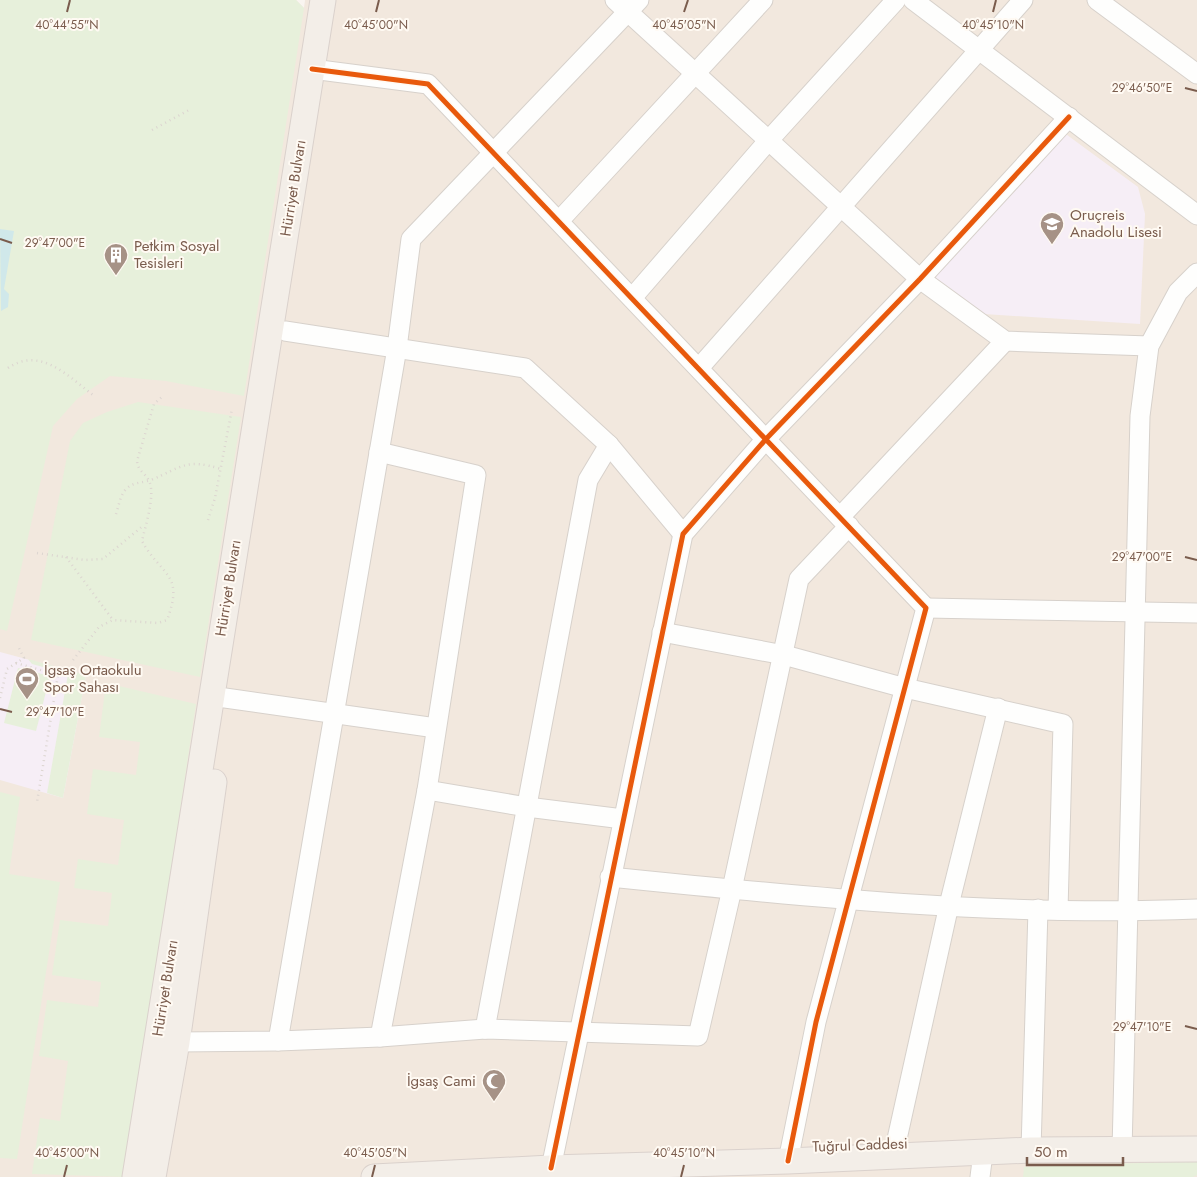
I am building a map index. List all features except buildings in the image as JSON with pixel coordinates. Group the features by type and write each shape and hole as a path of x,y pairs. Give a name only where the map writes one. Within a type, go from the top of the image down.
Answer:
{"main road":[{"name":"Hürriyet Bulvarı","path":"135,1177 285,332 320,70 324,3"},
{"name":"Hürriyet Bulvarı","path":"153,1177 176,1042 219,696 320,70"},
{"name":"Tuğrul Caddesi","path":"374,1177 536,1171 652,1172 760,1169 788,1161 893,1156 1031,1150 1122,1151 1197,1149"}],"street":[{"path":"559,221 763,0"},
{"path":"632,298 768,141 896,0"},
{"path":"913,0 1197,215"},
{"path":"699,368 978,48 1023,0"},
{"path":"1097,0 1197,74"},
{"path":"278,1041 397,348 411,239 627,4 695,74 920,279 1005,341 1149,346"},
{"path":"320,70 428,84 926,608 1197,613"},
{"path":"536,1171 578,1031 683,534 766,439 920,279 1069,117"},
{"path":"1122,1151 1140,416 1149,346 1178,292 1197,273"},
{"path":"285,332 525,368 610,445 683,534"},
{"path":"176,1042 380,1037 485,1029 698,1036 784,655 799,579 844,522 1005,341"},
{"path":"485,1029 588,480 610,445"},
{"path":"379,452 476,475 427,790 380,1037"},
{"path":"788,1161 816,1022 850,900 926,608"},
{"path":"662,632 784,655 905,688 1063,724 1058,910"},
{"path":"219,696 436,728"},
{"path":"893,1156 949,905 998,708"},
{"path":"427,790 527,807 624,820"},
{"path":"610,877 850,900 1128,912 1197,909"},
{"path":"1031,1150 1038,909"},
{"path":"980,1177 983,1153"}],"path":[{"path":"152,130 189,110"},
{"path":"162,244 182,248"},
{"path":"8,368 19,361 29,359 39,361 56,367 93,395"},
{"path":"73,660 99,627 113,620 158,623 167,620 172,606 175,587 167,572 149,553 142,541 152,492 149,481 138,470 137,461 154,404 163,396"},
{"path":"208,520 232,409"},
{"path":"116,514 121,497 127,488 137,483 149,481 186,464 202,463 220,470"},
{"path":"37,553 103,559 145,524"},
{"path":"66,557 113,620"},
{"path":"0,698 7,669 24,658 18,646"},
{"path":"16,663 58,675 37,802"}],"shaded area":[{"path":"0,0 296,0 304,8 305,0 1197,0 1197,1177 0,1177"},
{"name":"Oruçreis Anadolu Lisesi","path":"1063,132 1138,187 1145,214 1140,324 984,314 933,276"},
{"path":"0,652 86,675 63,798 0,780"}],"green space":[{"path":"0,0 296,0 304,8 244,396 166,381 110,376 77,399 53,426 7,631 0,629"},
{"path":"138,402 241,417 200,677 31,640 70,441 83,423 107,412"},
{"path":"28,659 86,675 63,798 47,793 68,674 32,664"},
{"name":"İgsaş Ortaokulu Spor Sahası","path":"18,668 50,676 36,731 4,723"},
{"path":"106,683 196,704 125,1177 32,1174 40,1118 60,1121 68,1061 39,1056 47,1000 98,1007 101,982 52,975 60,920 108,926 112,893 74,888 78,859 118,865 124,820 87,814 93,769 136,775 140,742 99,737"},
{"path":"0,792 20,797 9,874 60,882 17,1159 0,1158"},
{"path":"1197,1161 1197,1175 1193,1177 1023,1177 1024,1167"}],"water":[{"path":"0,229 14,231 4,289 9,294 8,307 1,311"}],"cycle path":[{"path":"312,69 428,84 926,608 816,1022 788,1161"},
{"path":"551,1168 683,534 766,439 920,279 1069,117"}],"place":[{"name":"Oruçreis Anadolu Lisesi","path":"1052,245"},
{"name":"Petkim Sosyal Tesisleri","path":"116,276"},
{"name":"İgsaş Ortaokulu Spor Sahası","path":"27,700"},
{"name":"İgsaş Cami","path":"494,1102"}]}
